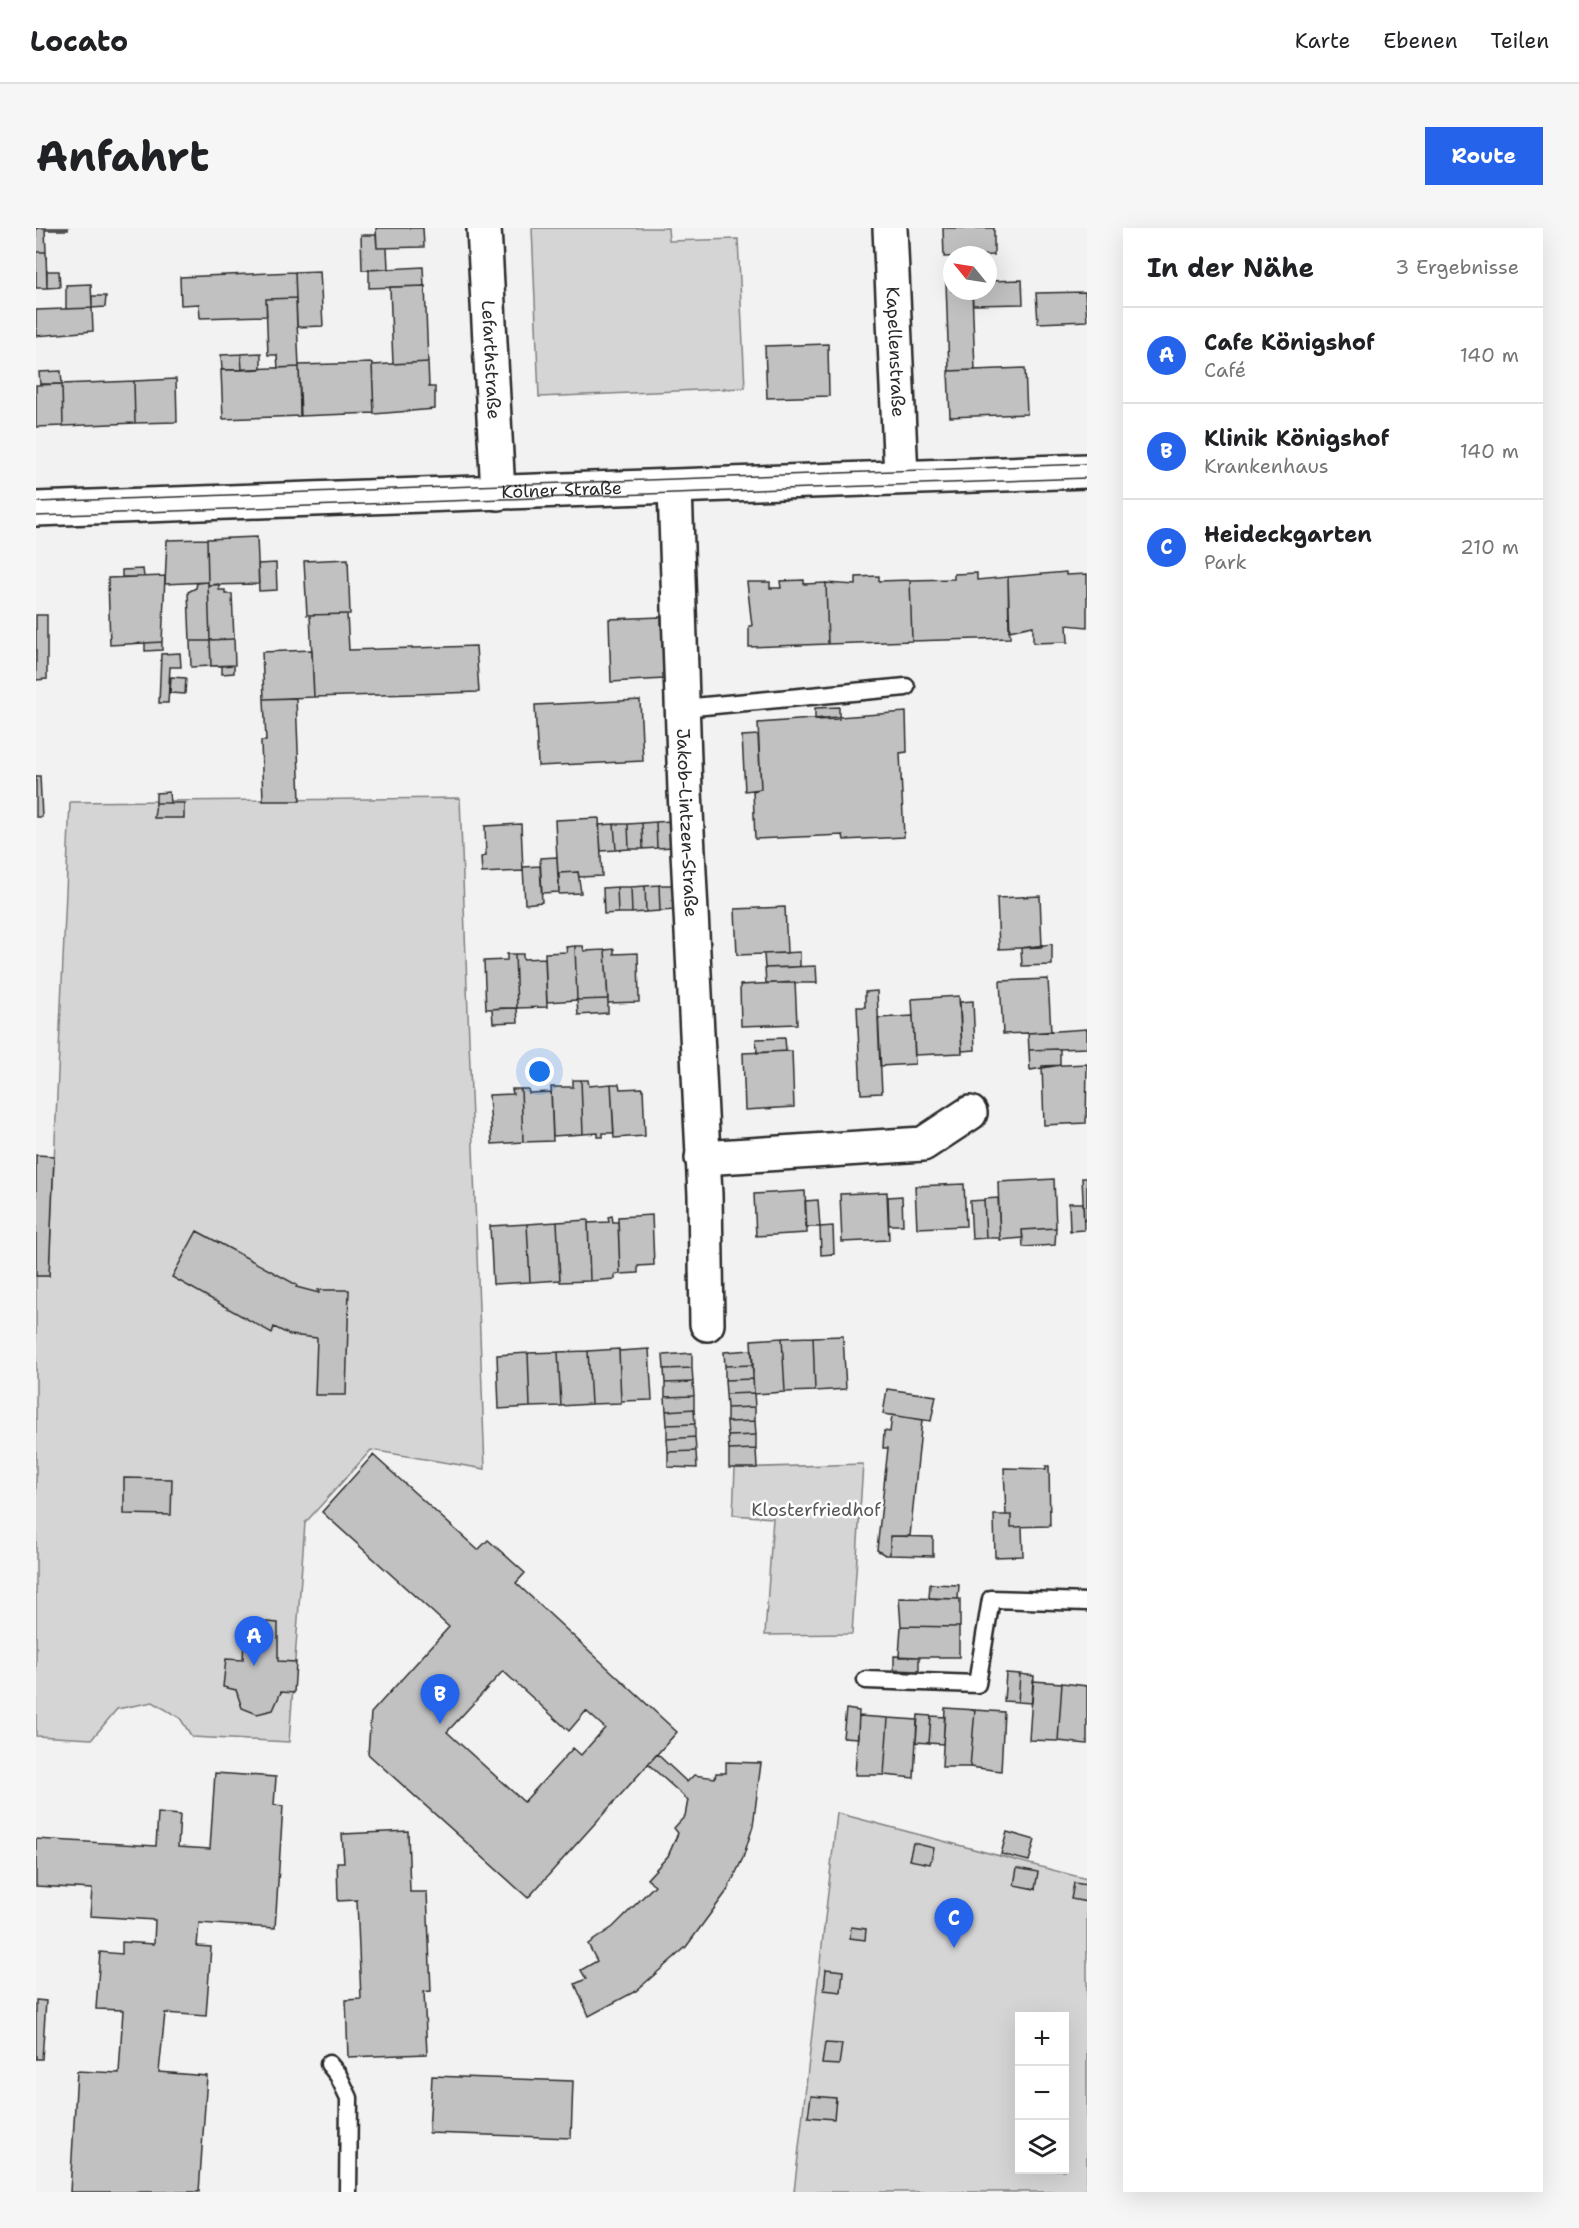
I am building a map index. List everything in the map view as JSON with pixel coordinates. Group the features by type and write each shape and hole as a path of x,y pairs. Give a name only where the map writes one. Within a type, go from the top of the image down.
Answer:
{"street":[{"name":"Lefarthstraße","path":"484,228 498,493"},
{"name":"Kapellenstraße","path":"890,228 901,477"},
{"name":"Kölner Straße","path":"36,509 1087,471"},
{"name":"Jakob-Lintzen-Straße","path":"675,487 707,1324"},
{"path":"702,1158 923,1144 969,1113"}],"lane":[{"path":"683,708 906,687"},
{"path":"866,1680 977,1684 991,1599 1087,1602"},
{"path":"328,2064 338,2075 349,2098 348,2192"}],"green space":[{"path":"532,228 668,228 669,241 738,239 745,388 539,397"},
{"path":"460,798 485,1469 371,1450 305,1523 289,1742 192,1737 180,1718 153,1702 117,1709 92,1739 36,1736 36,1276 49,1276 70,802"},
{"name":"Klosterfriedhof","path":"863,1464 852,1634 765,1635 773,1518 733,1515 735,1468"},
{"path":"837,1813 1087,1879 1087,2192 794,2192"}],"building":[{"path":"36,228 68,228 68,230 45,230 46,252 36,252"},
{"path":"376,228 423,228 424,247 377,248"},
{"path":"943,228 994,228 994,246 944,246"},
{"path":"361,235 376,235 377,248 387,248 388,269 362,270"},
{"path":"36,252 46,252 47,288 36,288"},
{"path":"423,267 424,286 369,288 369,270"},
{"path":"47,271 59,271 60,287 47,288"},
{"path":"320,271 323,326 297,327 295,272"},
{"path":"295,272 296,298 266,299 267,316 200,318 199,304 181,305 180,277"},
{"path":"1022,280 1023,304 973,305 973,300 997,300 997,281"},
{"path":"91,284 92,308 66,309 66,285"},
{"path":"425,286 428,362 393,364 390,287"},
{"path":"1085,292 1087,321 1038,323 1036,293"},
{"path":"92,296 106,296 105,307 92,308"},
{"path":"296,298 299,367 278,368 277,355 268,355 266,299"},
{"path":"947,300 972,300 975,370 949,371"},
{"path":"92,308 93,331 36,336 36,310"},
{"path":"828,344 829,396 767,398 765,346"},
{"path":"261,353 261,369 242,370 241,354"},
{"path":"241,354 242,370 222,370 221,355"},
{"path":"428,362 429,387 435,387 435,409 374,414 372,365"},
{"path":"372,363 374,413 300,416 299,365"},
{"path":"299,367 301,416 223,419 221,370"},
{"path":"1025,368 1027,414 950,417 948,371"},
{"path":"61,371 62,384 40,384 39,372"},
{"path":"176,379 177,422 135,423 134,381"},
{"path":"134,381 135,423 63,426 62,384"},
{"path":"62,384 63,426 36,427 36,385"},
{"path":"257,537 259,584 208,585 207,539"},
{"path":"207,539 208,582 165,584 167,540"},
{"path":"348,559 350,614 307,615 304,561"},
{"path":"276,563 277,590 259,591 258,564"},
{"path":"143,569 144,577 122,577 122,570"},
{"path":"1066,572 1066,575 1087,574 1087,627 1067,625 1068,642 1033,643 1033,626 1009,631 1008,577"},
{"path":"977,573 977,580 1008,577 1010,638 912,641 910,580 954,579 954,574"},
{"path":"165,576 162,642 110,645 108,578"},
{"path":"879,576 879,581 910,580 912,641 828,644 826,583 856,585 856,577"},
{"path":"804,580 804,584 826,583 828,644 749,647 749,626 752,626 747,582 770,582 770,588 781,588 780,581"},
{"path":"208,582 210,641 190,641 188,592 196,588 197,583"},
{"path":"219,584 219,590 225,590 225,594 232,594 234,639 210,640 208,585"},
{"path":"347,614 349,650 476,646 479,692 314,697 310,615"},
{"path":"36,615 47,615 47,679 36,680"},
{"path":"661,617 664,679 611,682 609,619"},
{"path":"234,639 235,665 211,666 210,640"},
{"path":"190,641 210,641 211,666 191,667"},
{"path":"162,642 162,650 145,651 145,643"},
{"path":"312,650 314,697 264,699 262,652"},
{"path":"180,653 181,667 170,667 168,703 159,703 161,654"},
{"path":"234,665 234,673 222,674 222,666"},
{"path":"171,677 186,678 185,694 170,693"},
{"path":"296,698 300,801 263,801 261,741 266,741 264,699"},
{"path":"640,700 643,761 538,766 535,705"},
{"path":"839,707 839,719 815,720 815,708"},
{"path":"906,712 907,752 900,753 904,837 844,840 843,835 755,839 753,791 761,789 758,723"},
{"path":"758,735 761,789 745,791 742,736"},
{"path":"36,776 40,776 42,817 36,817"},
{"path":"169,792 170,803 156,803 156,793"},
{"path":"156,803 184,803 184,818 154,818"},
{"path":"599,818 602,876 579,877 578,872 559,873 558,878 555,820"},
{"path":"671,821 672,847 657,848 656,822"},
{"path":"656,822 657,848 643,849 642,823"},
{"path":"642,823 643,849 629,849 628,824"},
{"path":"521,824 523,871 482,873 481,857 486,856 485,826"},
{"path":"614,824 616,850 601,851 599,825"},
{"path":"614,824 628,824 629,849 616,850"},
{"path":"557,857 559,892 542,893 540,858"},
{"path":"540,866 542,902 525,904 523,867"},
{"path":"578,872 581,893 559,894 559,873"},
{"path":"659,885 674,885 675,910 660,911"},
{"path":"659,885 660,911 646,912 645,886"},
{"path":"645,886 646,912 632,913 631,887"},
{"path":"617,887 618,913 604,914 603,888"},
{"path":"617,887 631,887 632,913 618,913"},
{"path":"1040,896 1042,947 999,949 997,898"},
{"path":"785,907 787,953 737,955 735,909"},
{"path":"1052,944 1052,965 1022,966 1021,948"},
{"path":"575,946 583,946 584,951 605,950 608,999 577,1000"},
{"path":"575,946 577,1000 547,1002 545,953 567,952 566,947"},
{"path":"614,949 614,954 638,953 639,1002 608,1003 605,950"},
{"path":"800,952 800,967 765,968 764,954"},
{"path":"507,954 515,954 517,1008 486,1009 484,961 507,960"},
{"path":"515,954 523,954 523,959 545,958 547,1007 517,1008"},
{"path":"816,966 817,983 766,983 765,968"},
{"path":"1048,979 1051,1032 1003,1034 1000,981"},
{"path":"795,982 797,1024 741,1026 740,985"},
{"path":"877,991 882,1093 861,1094 857,1007 865,1007 865,992"},
{"path":"959,996 962,1053 915,1055 912,999"},
{"path":"608,999 608,1013 578,1015 577,1000"},
{"path":"973,1001 975,1050 962,1051 960,1002"},
{"path":"517,1008 518,1022 493,1023 492,1009"},
{"path":"913,1016 915,1064 880,1066 878,1018"},
{"path":"1087,1029 1087,1048 1029,1050 1028,1033"},
{"path":"785,1038 786,1051 757,1053 756,1039"},
{"path":"1060,1049 1060,1065 1030,1070 1029,1050"},
{"path":"792,1051 794,1107 745,1110 743,1053"},
{"path":"1087,1064 1086,1123 1044,1125 1042,1066"},
{"path":"573,1080 581,1080 583,1134 553,1136 551,1087 573,1087"},
{"path":"581,1080 588,1080 589,1086 611,1084 614,1133 603,1133 603,1137 598,1137 598,1133 583,1134"},
{"path":"611,1084 619,1084 620,1089 643,1088 645,1136 614,1138"},
{"path":"512,1089 521,1089 523,1142 492,1144 489,1095 513,1094"},
{"path":"521,1089 528,1089 529,1093 551,1092 553,1141 523,1142"},
{"path":"36,1155 54,1156 49,1276 36,1276"},
{"path":"1082,1178 1087,1178 1087,1220 1084,1221"},
{"path":"1054,1179 1056,1228 1022,1230 1023,1238 1000,1240 998,1182"},
{"path":"964,1184 966,1226 917,1228 915,1186"},
{"path":"805,1191 807,1233 756,1236 754,1194"},
{"path":"887,1192 889,1240 842,1242 840,1194"},
{"path":"902,1196 903,1225 889,1225 888,1197"},
{"path":"998,1198 1000,1238 986,1238 984,1199"},
{"path":"818,1200 820,1227 806,1227 805,1201"},
{"path":"984,1200 986,1238 972,1239 970,1201"},
{"path":"1069,1203 1083,1203 1084,1230 1070,1231"},
{"path":"652,1215 654,1265 638,1266 638,1273 620,1274 618,1217"},
{"path":"612,1216 613,1222 618,1222 620,1274 615,1274 615,1279 590,1281 588,1223 609,1222 608,1217"},
{"path":"588,1220 590,1281 560,1282 557,1222"},
{"path":"557,1222 560,1280 530,1282 527,1224"},
{"path":"527,1224 530,1282 493,1284 490,1226"},
{"path":"833,1226 834,1254 821,1255 820,1227"},
{"path":"1056,1228 1055,1245 1023,1247 1022,1230"},
{"path":"197,1231 297,1285 296,1287 319,1293 318,1290 349,1290 346,1395 315,1395 317,1338 290,1335 274,1327 272,1333 172,1277"},
{"path":"843,1336 846,1389 815,1391 813,1337"},
{"path":"813,1337 815,1391 785,1392 782,1338"},
{"path":"782,1338 785,1392 754,1394 751,1340"},
{"path":"619,1349 621,1403 591,1404 588,1351"},
{"path":"649,1349 652,1400 621,1401 619,1351"},
{"path":"752,1350 753,1365 725,1366 724,1352"},
{"path":"588,1351 591,1404 561,1406 558,1352"},
{"path":"558,1352 561,1406 530,1407 528,1353"},
{"path":"528,1353 530,1407 499,1409 497,1355"},
{"path":"692,1353 692,1368 664,1369 663,1355"},
{"path":"753,1365 753,1379 725,1380 725,1366"},
{"path":"692,1368 693,1382 665,1383 664,1369"},
{"path":"753,1379 754,1393 726,1394 725,1380"},
{"path":"693,1382 694,1396 665,1397 665,1383"},
{"path":"887,1389 936,1396 931,1421 883,1414"},
{"path":"754,1393 755,1407 727,1408 726,1394"},
{"path":"694,1396 694,1409 666,1411 665,1397"},
{"path":"755,1407 755,1421 727,1422 727,1408"},
{"path":"694,1409 695,1424 667,1425 666,1411"},
{"path":"892,1415 922,1420 910,1536 890,1536 890,1555 885,1555 877,1550 888,1448 883,1448 884,1431 890,1432"},
{"path":"755,1421 756,1435 728,1436 727,1422"},
{"path":"695,1424 695,1437 667,1439 667,1425"},
{"path":"756,1435 756,1449 729,1450 728,1436"},
{"path":"695,1437 696,1451 668,1452 667,1439"},
{"path":"756,1449 757,1468 729,1468 729,1450"},
{"path":"696,1451 697,1468 668,1467 668,1452"},
{"path":"373,1455 478,1550 488,1540 525,1573 516,1583 677,1732 528,1898 368,1754 371,1713 449,1627 322,1512","holes":["503,1671 569,1731 586,1711 605,1728 581,1755 573,1748 524,1802 447,1732"]},
{"path":"1046,1466 1049,1466 1050,1526 1011,1527 1011,1515 1006,1515 1004,1468 1046,1469"},
{"path":"124,1478 172,1479 171,1515 124,1514"},
{"path":"994,1515 1011,1515 1011,1527 1022,1527 1023,1556 995,1557"},
{"path":"890,1536 933,1537 933,1556 890,1555"},
{"path":"930,1584 959,1585 958,1599 929,1598"},
{"path":"899,1598 960,1599 960,1627 901,1626"},
{"path":"245,1620 278,1623 278,1661 296,1662 294,1693 281,1692 273,1710 257,1714 242,1708 236,1690 223,1687 226,1659 243,1660"},
{"path":"901,1626 959,1627 959,1657 899,1657"},
{"path":"894,1656 919,1657 919,1671 894,1670"},
{"path":"1006,1673 1020,1674 1018,1702 1004,1701"},
{"path":"1020,1674 1034,1676 1032,1703 1018,1702"},
{"path":"1033,1681 1062,1683 1058,1741 1029,1740"},
{"path":"1062,1683 1087,1686 1087,1744 1058,1741"},
{"path":"945,1708 975,1710 970,1767 942,1767"},
{"path":"846,1709 859,1711 858,1738 843,1737"},
{"path":"975,1710 1004,1712 1001,1771 970,1767"},
{"path":"918,1715 931,1716 929,1743 916,1742"},
{"path":"859,1716 888,1718 884,1775 855,1775"},
{"path":"931,1716 945,1717 943,1744 929,1743"},
{"path":"888,1718 917,1720 914,1778 884,1775"},
{"path":"657,1754 687,1782 694,1775 715,1778 716,1773 726,1773 726,1762 761,1763 753,1826 743,1858 727,1891 686,1947 636,1991 589,2016 575,1984 586,1979 581,1970 597,1961 588,1944 613,1927 655,1885 647,1879 668,1856 678,1833 674,1828 685,1816 688,1800 648,1764"},
{"path":"215,1773 276,1777 274,1805 283,1806 275,1928 199,1923 197,1946 211,1947 206,2016 165,2013 159,2072 207,2076 199,2192 70,2192 77,2071 119,2073 123,2010 96,2009 100,1952 122,1954 122,1942 154,1944 155,1920 90,1916 92,1889 36,1886 36,1839 156,1846 158,1813 180,1815 178,1847 210,1849"},
{"path":"408,1831 410,1892 427,1892 431,1991 424,1992 427,2054 348,2057 346,2000 361,1999 357,1900 338,1901 337,1862 344,1862 342,1834"},
{"path":"1007,1832 1035,1840 1029,1861 1001,1854"},
{"path":"913,1843 934,1848 930,1864 909,1860"},
{"path":"1017,1868 1038,1872 1035,1889 1014,1885"},
{"path":"1074,1883 1087,1885 1087,1902 1071,1899"},
{"path":"851,1927 866,1929 865,1940 850,1938"},
{"path":"826,1969 843,1971 841,1992 824,1990"},
{"path":"36,2000 46,2001 42,2059 36,2059"},
{"path":"825,2043 842,2044 839,2065 822,2064"},
{"path":"432,2076 573,2081 571,2138 429,2133"},
{"path":"811,2096 836,2098 834,2119 808,2117"}],"tram line":[{"path":"36,502 1087,464"},
{"path":"36,516 1087,478"}],"place":[{"name":"Cafe Königshof","path":"254,1666"},
{"name":"Klinik Königshof","path":"440,1724"},
{"name":"Heideckgarten","path":"954,1948"}]}
